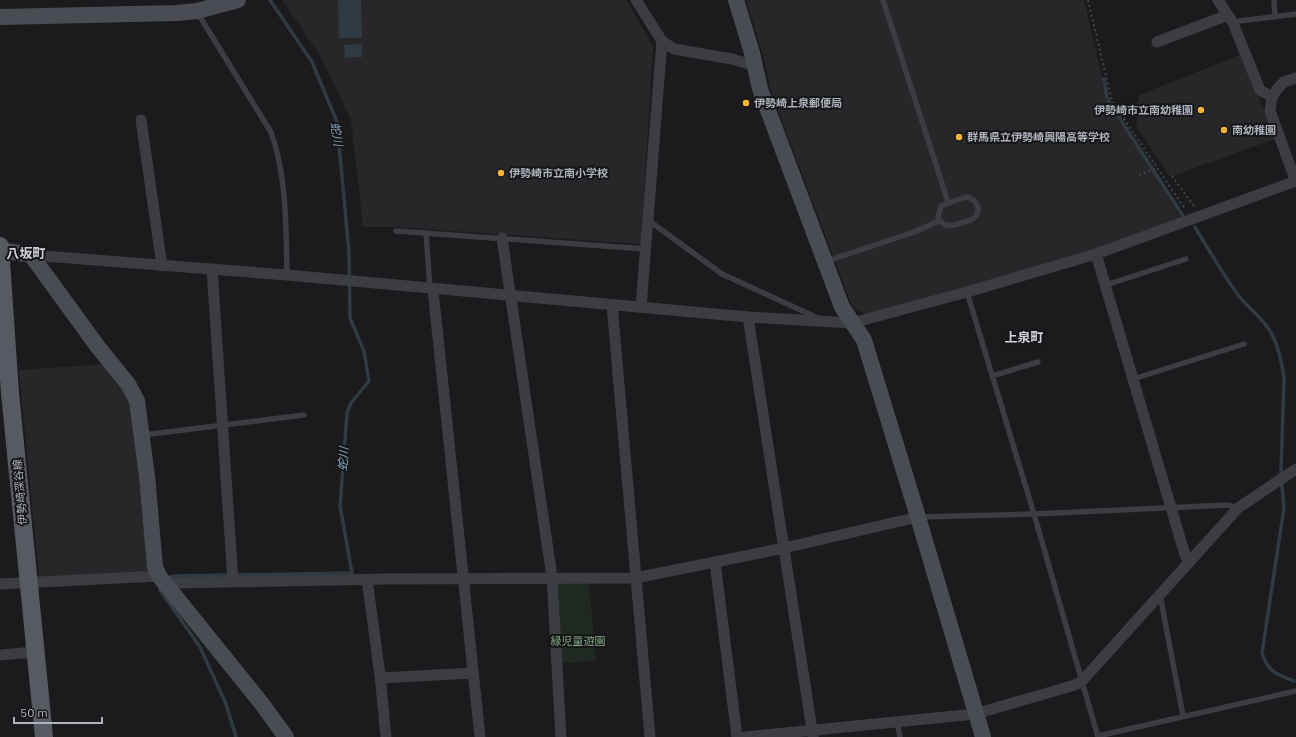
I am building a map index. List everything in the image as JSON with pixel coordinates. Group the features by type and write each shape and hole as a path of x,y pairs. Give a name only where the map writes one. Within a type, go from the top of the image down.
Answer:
{"main road":[{"name":"伊勢崎深谷線","path":"0,246 5,394 28,581 44,737"}],"street":[{"path":"0,17 158,15 197,11 238,0"},
{"path":"636,0 662,41 674,49 732,59 755,66"},
{"path":"736,0 760,89 825,262 842,307 864,340 983,737"},
{"path":"1218,0 1231,19 1260,90 1272,97"},
{"path":"1157,42 1231,19"},
{"path":"641,307 662,41"},
{"path":"0,250 31,256 288,275 748,317 852,323 967,292 1096,254 1296,182 1270,111 1272,97 1284,82 1296,78"},
{"path":"141,120 162,266"},
{"path":"502,238 552,577 561,737"},
{"path":"1096,254 1185,555 1189,562"},
{"path":"31,256 98,347 128,384 137,401 155,567 163,581 262,704 286,737"},
{"path":"212,270 233,581"},
{"path":"432,289 480,737"},
{"path":"612,305 650,737"},
{"path":"748,317 812,733"},
{"path":"745,737 812,733 897,721 975,714 1075,685 1082,681 1238,508 1296,469"},
{"path":"0,584 28,581 163,581 174,583 552,577 635,578 784,548 918,517"},
{"path":"715,562 737,737"},
{"path":"367,580 381,678 386,737"},
{"path":"0,655 35,652"},
{"path":"381,678 473,673"}],"lane":[{"path":"883,0 948,202"},
{"path":"1274,0 1275,17"},
{"path":"197,11 271,132 276,147 284,200 288,275"},
{"path":"1231,19 1239,21 1296,14"},
{"path":"969,198 977,205 978,212 974,219 954,226 946,226 939,221 939,209 948,202 969,198"},
{"path":"648,220 722,274 810,314 823,322"},
{"path":"825,262 939,221"},
{"path":"396,231 646,249"},
{"path":"426,233 432,289"},
{"path":"1106,285 1186,259"},
{"path":"967,292 1034,514 1098,736 1296,691"},
{"path":"1133,379 1244,344"},
{"path":"992,376 1038,362"},
{"path":"142,436 304,415"},
{"path":"918,517 1034,514 1228,505 1238,508"},
{"path":"1160,596 1182,716"},
{"path":"897,721 900,737"}],"path":[{"path":"1088,0 1112,101 1155,169 1187,212 1194,212 1200,217"},
{"path":"1139,175 1155,169"},
{"path":"1172,176 1200,217"}],"shaded area":[{"name":"伊勢崎市立南小学校","path":"282,0 627,0 653,47 641,244 394,227 363,227 351,120 321,57"},
{"path":"338,0 361,0 362,38 339,38"},
{"name":"群馬県立伊勢崎興陽高等学校","path":"746,0 1084,0 1108,104 1152,170 1181,218 1096,250 873,314 864,313 856,309 850,301 771,92 763,54"},
{"path":"362,44 362,57 345,58 344,45"},
{"name":"伊勢崎市立南幼稚園","path":"1242,54 1275,139 1170,177 1136,126 1139,95"},
{"path":"105,364 126,392 133,408 152,574 39,577 19,370"}],"green space":[{"name":"緑児童遊園","path":"559,582 589,582 596,661 562,663"}],"waterway":[{"name":"蛇川","path":"166,579 174,576 352,573 340,506 347,413 351,403 369,381 364,351 350,318 349,253 337,122 312,62 270,0"},
{"path":"1104,79 1107,97 1111,105 1183,216"},
{"path":"1195,227 1236,292 1258,316 1273,336 1281,360 1284,378 1281,473"},
{"path":"1282,486 1284,508 1262,653 1267,664 1274,672 1294,681"},
{"name":"蛇川","path":"160,590 200,647 226,704 236,737"}],"place":[{"name":"伊勢崎上泉郵便局","path":"746,103"},
{"name":"伊勢崎市立南幼稚園","path":"1201,110"},
{"name":"南幼稚園","path":"1224,130"},
{"name":"群馬県立伊勢崎興陽高等学校","path":"959,137"},
{"name":"伊勢崎市立南小学校","path":"501,173"}],"district":[{"name":"八坂町","path":"26,253"},
{"name":"上泉町","path":"1024,337"}]}
